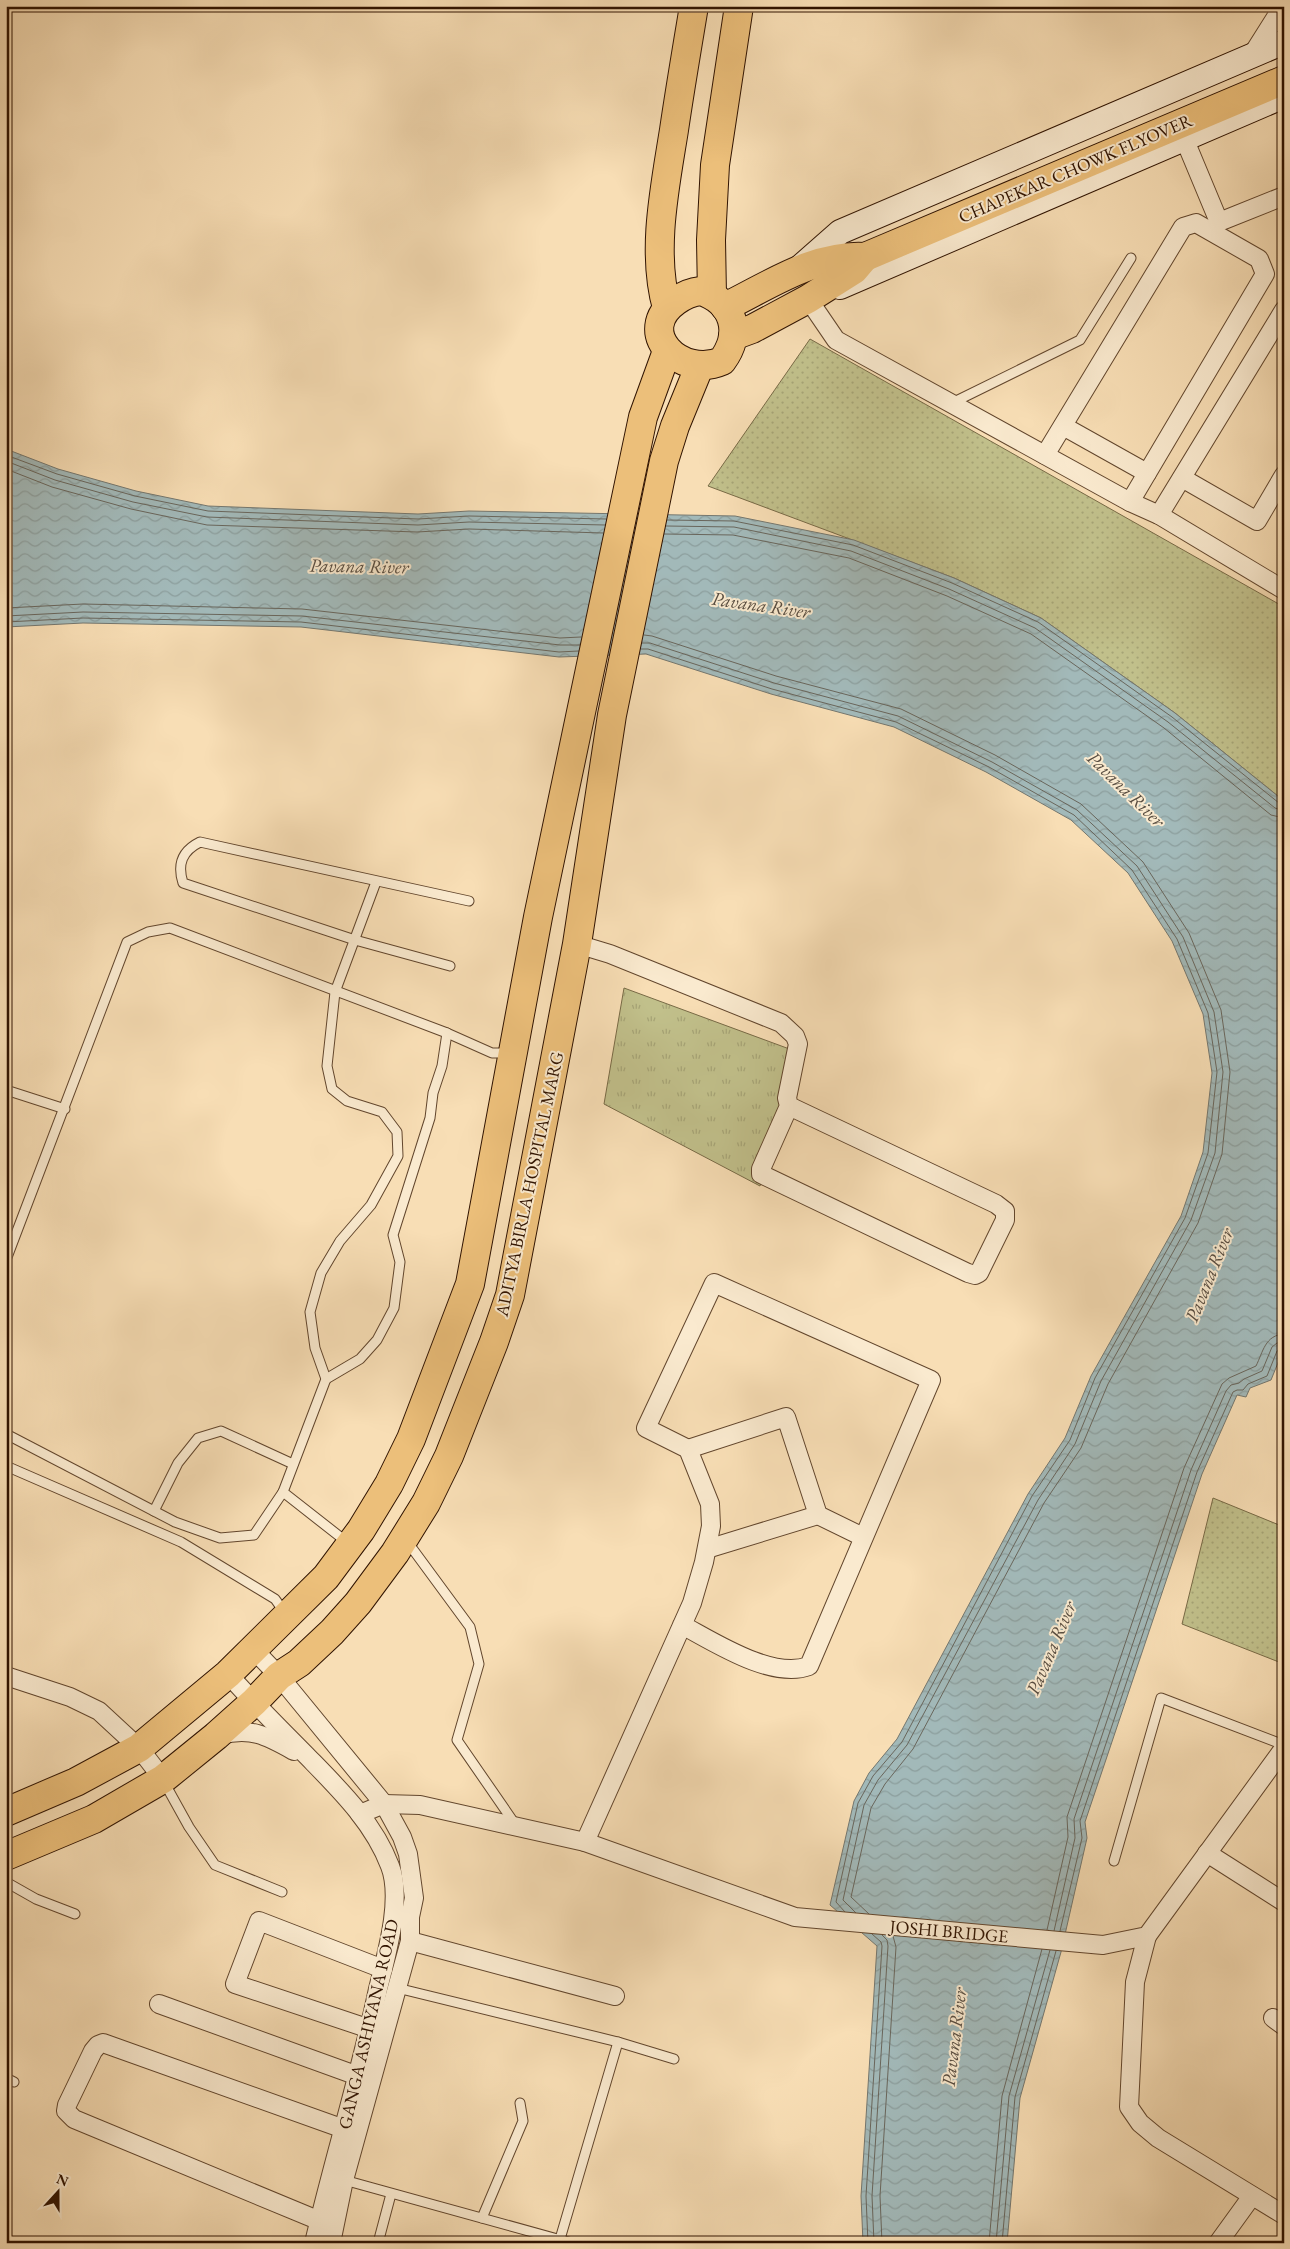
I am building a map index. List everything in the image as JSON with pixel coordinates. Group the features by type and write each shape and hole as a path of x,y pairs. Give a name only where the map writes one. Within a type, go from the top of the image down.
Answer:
{"main road":[{"path":"668,308 662,288 661,236 668,167 694,6"},
{"path":"719,301 701,292 692,292 668,308 662,316 660,332 667,351 684,361 700,365 713,365 722,361 732,345 731,320 719,301 711,240 715,165 739,6"},
{"path":"798,269 840,232 1284,42"},
{"name":"CHAPEKAR CHOWK FLYOVER","path":"719,301 798,269 846,256 865,257 1284,80"},
{"path":"813,295 833,290 1284,96"},
{"name":"CHAPEKAR CHOWK FLYOVER","path":"733,336 752,329 813,295 854,270 865,257"},
{"path":"6,1812 76,1782 139,1748 228,1674 326,1576 350,1544 389,1484 412,1439 467,1293 512,1053 643,417 667,351"},
{"name":"ADITYA BIRLA HOSPITAL MARG","path":"6,1856 94,1819 163,1779 216,1736 254,1702 279,1676 299,1662 332,1632 358,1602 405,1538 426,1504 449,1456 494,1342 510,1295 577,944 612,715 664,461 675,426 700,365"},
{"path":"576,742 607,749"}],"street":[{"path":"1252,55 1283,6"},
{"path":"1184,138 1219,222 1284,196"},
{"path":"1045,455 1183,227 1196,223 1209,229 1259,259 1265,274 1130,502"},
{"path":"813,295 836,340 1130,502 1158,515 1284,590"},
{"path":"1158,515 1284,310"},
{"path":"1063,426 1147,473"},
{"path":"1182,478 1257,521 1284,476"},
{"path":"577,944 619,958 781,1023 789,1029 798,1044 787,1098 790,1106 1001,1207 1006,1214 1005,1220 979,1273 975,1275 968,1273 761,1174 761,1169 790,1106"},
{"path":"585,1842 682,1625 692,1603 707,1549 711,1526 710,1504 688,1449 646,1428 714,1282 931,1380 809,1666 793,1670 771,1665 735,1653 682,1625"},
{"path":"688,1449 786,1417 818,1515"},
{"path":"707,1549 818,1515 863,1537"},
{"path":"252,1648 279,1676 384,1804 402,1837 413,1878 414,1898 410,1917 410,1941 344,2180 331,2243"},
{"name":"GANGA ASHIYANA ROAD","path":"228,1674 350,1800 376,1837 391,1867 394,1880 393,1914 370,2029 314,2243"},
{"path":"6,1676 70,1697 99,1710 139,1748 163,1779"},
{"path":"216,1736 236,1731 249,1731 269,1738 312,1761"},
{"path":"1284,1746 1147,1936 1135,1982 1129,2107 1140,2123 1158,2138 1284,2216"},
{"path":"360,1814 384,1804"},
{"name":"JOSHI BRIDGE","path":"384,1804 420,1805 585,1842 646,1862 794,1917 1103,1945 1147,1936"},
{"path":"1207,1853 1284,1902"},
{"path":"370,2029 236,1984 259,1921 383,1969"},
{"path":"410,1941 615,1996"},
{"path":"159,2004 358,2076"},
{"path":"320,2220 74,2119 66,2111 67,2105 94,2051 98,2045 103,2043 344,2130"},
{"path":"1218,2243 1252,2196"}],"lane":[{"path":"952,404 1080,340 1132,258"},
{"path":"450,966 355,940 183,883 179,871 182,858 191,846 200,842 469,901"},
{"path":"326,1379 315,1348 310,1312 320,1273 340,1242 371,1206 398,1156 397,1132 382,1112 347,1100 332,1089 328,1066 335,992 376,882"},
{"path":"6,1260 127,942 148,932 170,928 447,1033 492,1053 512,1053"},
{"path":"6,1434 175,1522 220,1538 254,1535 282,1492 326,1379 360,1359 377,1340 394,1308 400,1262 393,1235 430,1118 432,1093 442,1066 447,1033"},
{"path":"6,1090 65,1109"},
{"path":"154,1511 178,1463 198,1438 221,1431 293,1464"},
{"path":"6,1466 182,1542 275,1598 287,1616"},
{"path":"282,1492 350,1544"},
{"path":"405,1538 470,1627 479,1664 457,1740 516,1826"},
{"path":"1114,1861 1161,1698 1284,1746"},
{"path":"163,1779 189,1827 216,1865 282,1892"},
{"path":"6,1882 36,1899 75,1914"},
{"path":"397,1988 618,2042 674,2059"},
{"path":"560,2239 618,2042"},
{"path":"482,2218 523,2121 520,2103"},
{"path":"344,2180 572,2243"},
{"path":"378,2243 391,2194"}],"green space":[{"path":"810,339 1284,607 1284,801 1175,713 1041,618 954,578 708,486"},
{"path":"624,988 803,1054 760,1186 604,1104"},
{"path":"1213,1498 1284,1527 1284,1664 1182,1624"}],"water":[{"name":"Pavana River","path":"6,449 58,469 136,491 208,506 418,514 469,511 735,516 854,540 954,578 1041,618 1175,713 1284,801 1284,1348 1271,1380 1250,1388 1246,1397 1237,1395 1202,1474 1085,1822 1087,1838 1061,1952 1020,2098 1007,2243 863,2243 861,2196 877,1946 830,1905 854,1801 869,1773 897,1739 1028,1494 1065,1438 1091,1376 1181,1216 1203,1152 1212,1073 1203,1014 1172,941 1128,873 1071,820 986,772 894,727 771,694 646,654 559,657 301,627 83,623 6,627"}]}
